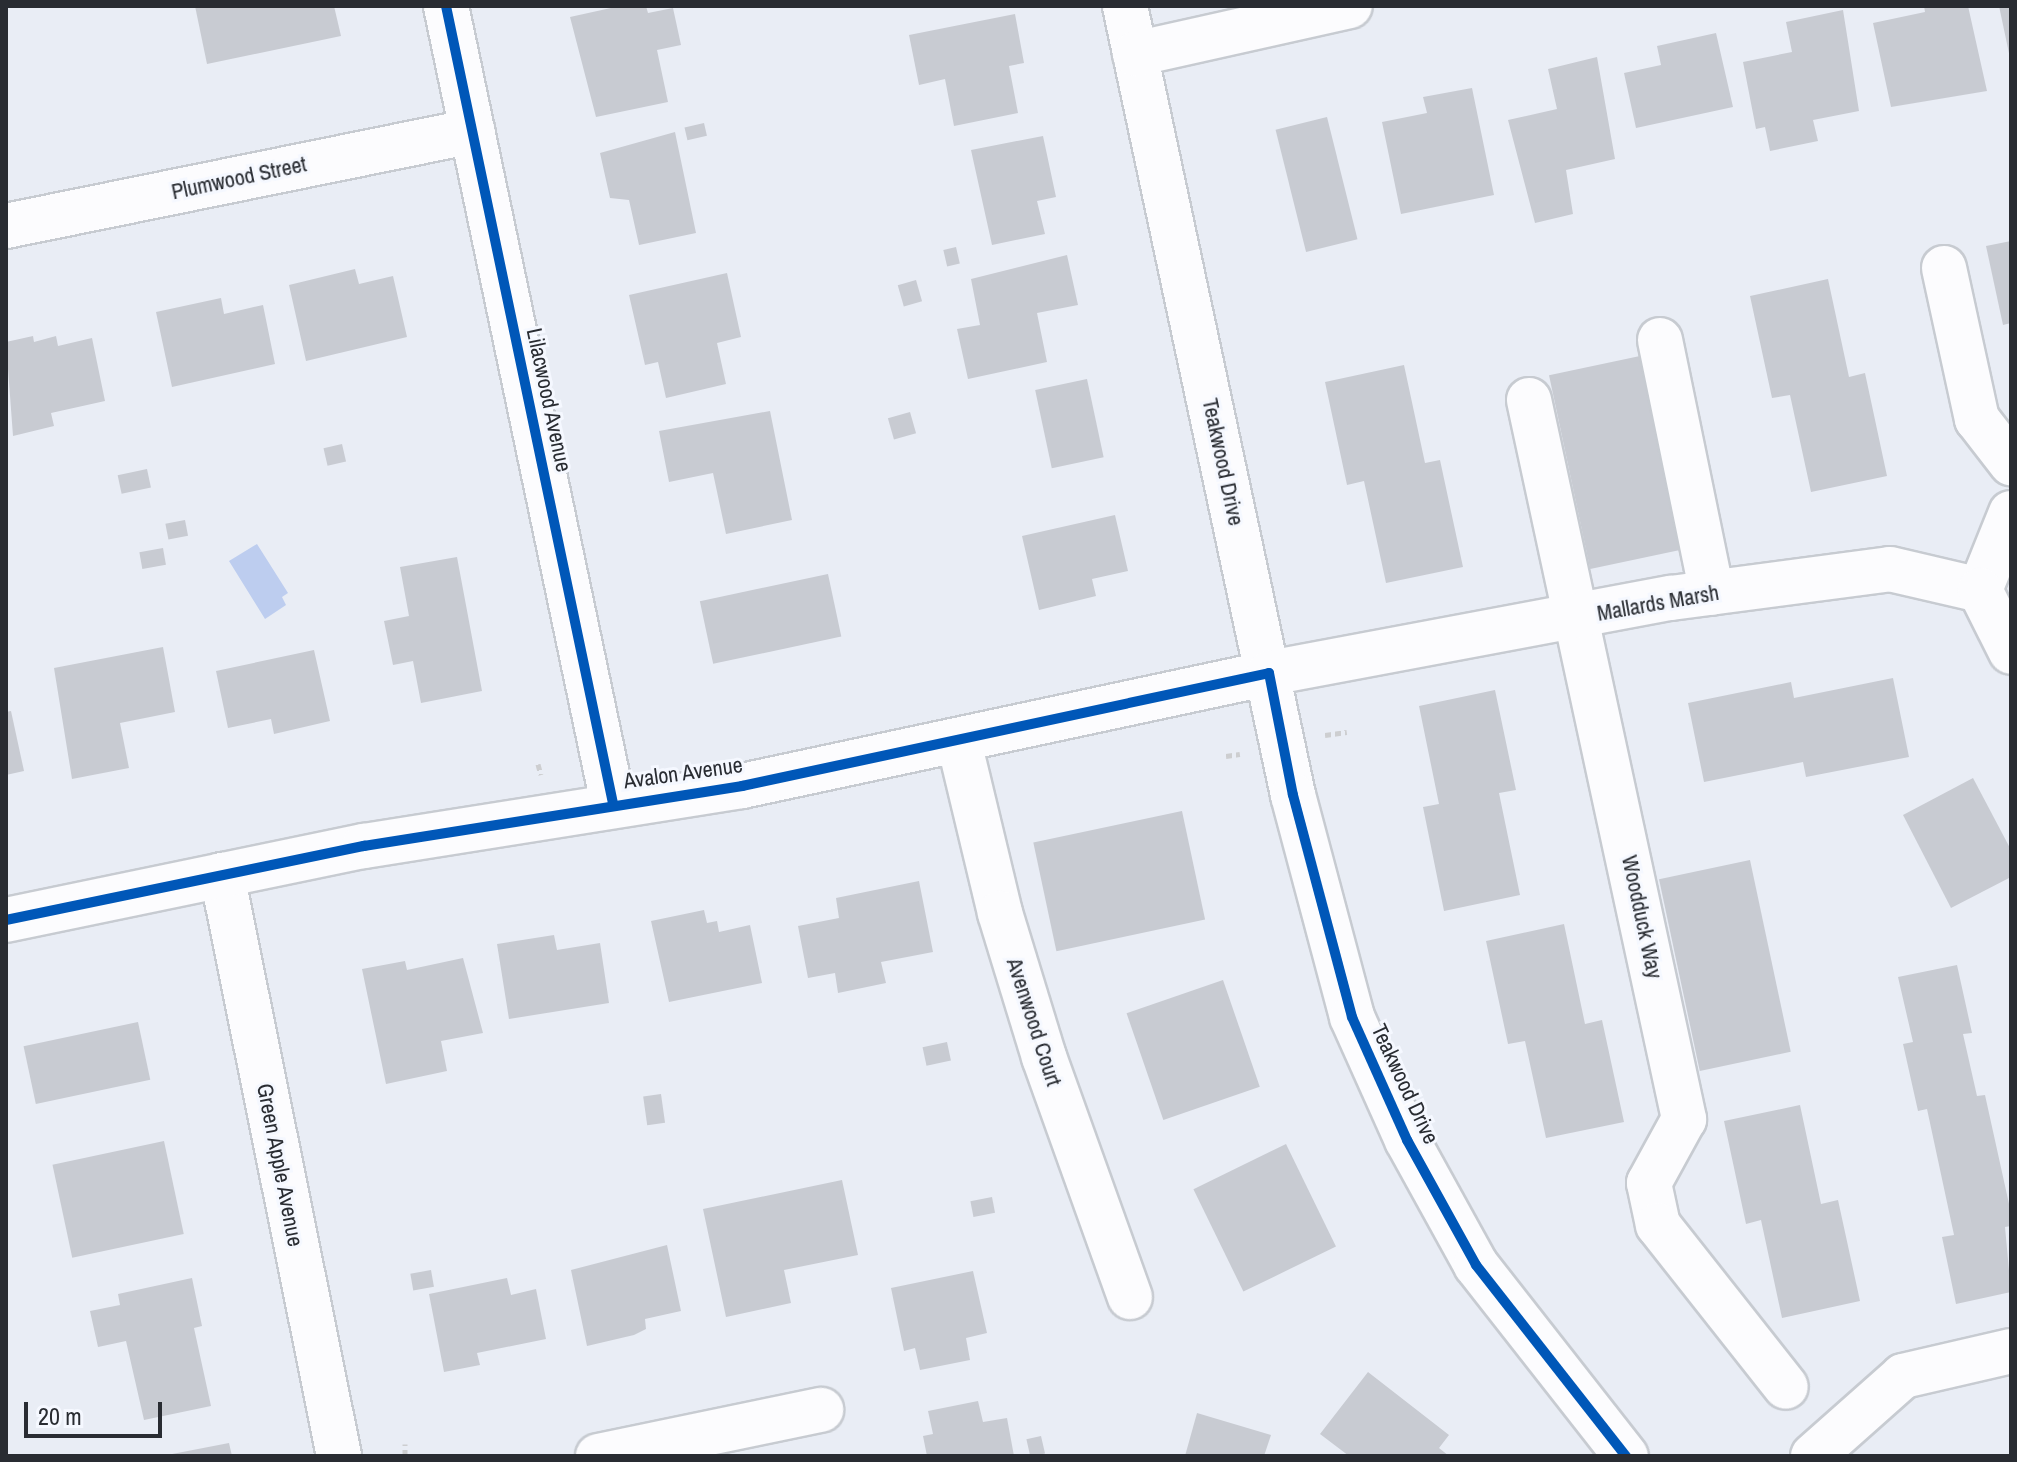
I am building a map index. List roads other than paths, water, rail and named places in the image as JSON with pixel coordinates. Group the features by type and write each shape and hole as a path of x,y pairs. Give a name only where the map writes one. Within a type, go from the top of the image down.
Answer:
{"street":[{"name":"Lilacwood Avenue","path":"446,6 613,803"},
{"name":"Teakwood Drive","path":"1125,6 1293,795 1352,1017 1407,1140 1476,1265 1626,1456"},
{"path":"1135,54 1350,6"},
{"name":"Plumwood Street","path":"6,226 472,131"},
{"path":"1944,268 1977,419 2011,463"},
{"path":"1660,340 1712,593"},
{"name":"Woodduck Way","path":"1529,400 1580,617 1684,1119 1649,1183 1658,1225 1786,1387"},
{"path":"2011,513 1980,590 2011,652"},
{"name":"Mallards Marsh","path":"1269,673 1712,593 1890,569 1980,590"},
{"name":"Avalon Avenue","path":"6,920 222,875 613,803 742,786 959,742 1269,673"},
{"name":"Avenwood Court","path":"959,742 1035,1028 1130,1297"},
{"name":"Green Apple Avenue","path":"222,875 339,1456"},
{"path":"1813,1456 1903,1376 2011,1351"},
{"path":"598,1456 821,1410"}],"water":[{"path":"257,544 288,593 282,597 286,605 265,619 229,561"}]}
